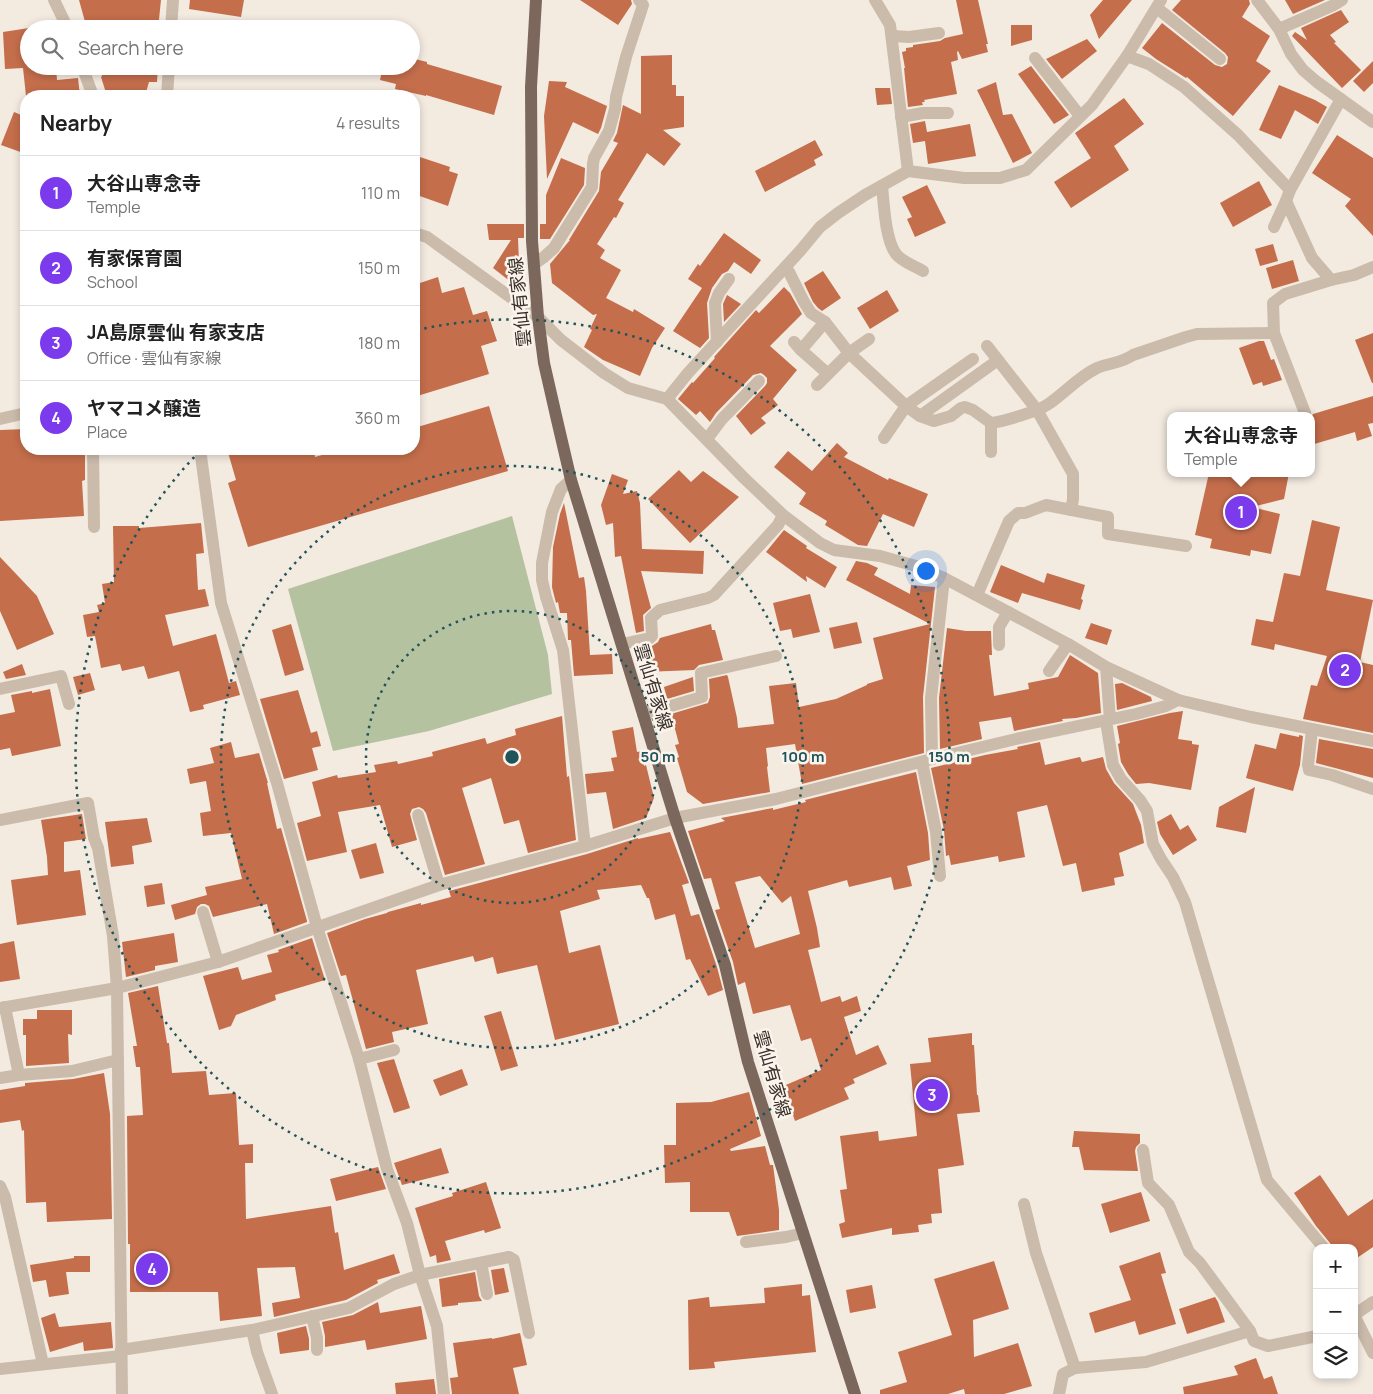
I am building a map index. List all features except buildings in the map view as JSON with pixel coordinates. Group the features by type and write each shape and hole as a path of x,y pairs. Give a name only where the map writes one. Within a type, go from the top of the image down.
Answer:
{"main road":[{"name":"雲仙有家線","path":"536,0 531,87 532,241 544,363 572,480 674,818 725,965 748,1062 855,1394"}],"street":[{"path":"54,0 64,20"},
{"path":"172,20 173,0"},
{"path":"534,264 554,248 592,187 594,158 609,131 626,57 643,5 639,0"},
{"path":"875,0 890,25 893,36 908,171"},
{"path":"1257,0 1279,29 1291,54 1304,70 1317,82 1373,122"},
{"path":"1279,29 1342,0"},
{"path":"667,399 688,373 785,268 820,227 865,195 908,171 964,178 1000,178 1026,170 1092,105 1127,56 1159,4 1220,59"},
{"path":"893,36 909,37 939,33"},
{"path":"1127,56 1149,64 1184,87 1238,135 1288,195 1312,258 1330,280"},
{"path":"1035,58 1080,116"},
{"path":"85,75 90,90"},
{"path":"167,90 168,75"},
{"path":"1274,227 1288,195 1342,99"},
{"path":"901,116 923,113 948,113"},
{"path":"882,186 885,216 893,247 902,260 923,271"},
{"path":"420,235 427,237 538,317 561,340 604,373 628,388 667,399 783,515 820,543 834,550 880,556 916,566 944,578 1068,644 1106,668 1178,700 1312,730 1373,741"},
{"path":"1304,412 1274,333 1273,303 1285,294 1354,274 1373,266"},
{"path":"785,268 811,313 825,322 850,353 906,406 920,416 934,421 951,416 965,407 973,410 991,423"},
{"path":"718,342 715,303 719,293 729,279"},
{"path":"825,322 797,346 827,373"},
{"path":"991,423 1046,406 1097,368 1126,360 1134,355 1186,337 1197,334 1274,333"},
{"path":"817,385 827,373 850,353 869,340"},
{"path":"987,346 1037,410 1073,474 1071,510"},
{"path":"884,438 906,406 973,359"},
{"path":"920,416 998,360"},
{"path":"707,439 722,419 759,380"},
{"path":"0,419 20,414"},
{"path":"991,423 991,452"},
{"path":"93,455 94,527"},
{"path":"201,455 220,603 277,783 317,927 359,1059 387,1169 407,1223 420,1275 437,1326 444,1394"},
{"path":"572,480 561,489 552,512 542,563 542,580 563,650 585,846"},
{"path":"977,595 1009,521 1018,513 1025,513 1046,505 1108,517 1108,534 1186,546"},
{"path":"622,644 650,638 652,636 651,618 660,610 714,595 778,525 783,515"},
{"path":"940,876 927,760 931,698 944,578"},
{"path":"999,646 999,627 1008,612"},
{"path":"1049,671 1068,644"},
{"path":"643,714 702,696 701,673 776,656"},
{"path":"1106,668 1108,720 1114,765 1121,779 1140,800 1147,811 1153,844 1185,902 1266,1180 1321,1244"},
{"path":"0,688 61,676 69,704"},
{"path":"19,1075 8,1014 3,1008 117,988 218,962 440,885 585,846 674,818 776,799 927,760 1136,714 1166,706 1178,700"},
{"path":"1312,730 1309,770 1332,775 1373,789"},
{"path":"0,820 88,803 94,838 98,848 113,936 117,988 122,1394"},
{"path":"418,815 440,885"},
{"path":"203,912 218,962"},
{"path":"359,1059 394,1050"},
{"path":"0,1078 72,1071 118,1060"},
{"path":"1143,1150 1148,1183 1169,1205 1189,1252 1200,1263 1250,1331 1254,1340 1268,1346 1313,1337"},
{"path":"0,1186 6,1197 43,1364"},
{"path":"1024,1204 1036,1253 1075,1368"},
{"path":"746,1242 786,1238 803,1233"},
{"path":"0,1369 121,1353 252,1330 349,1308 394,1284 420,1275 510,1257 514,1260 529,1333"},
{"path":"481,1263 487,1294"},
{"path":"1358,1319 1373,1302"},
{"path":"312,1316 317,1338 317,1350"},
{"path":"1358,1325 1373,1353"},
{"path":"252,1330 257,1352 272,1394"},
{"path":"1059,1394 1064,1374 1075,1368 1146,1362 1250,1331"}],"green space":[{"path":"512,516 548,655 552,694 429,731 333,751 288,589"}],"place":[{"name":"大谷山専念寺","path":"1241,512"},
{"name":"有家保育園","path":"1345,670"},
{"name":"JA島原雲仙 有家支店","path":"932,1095"},
{"name":"ヤマコメ醸造","path":"152,1269"}]}
